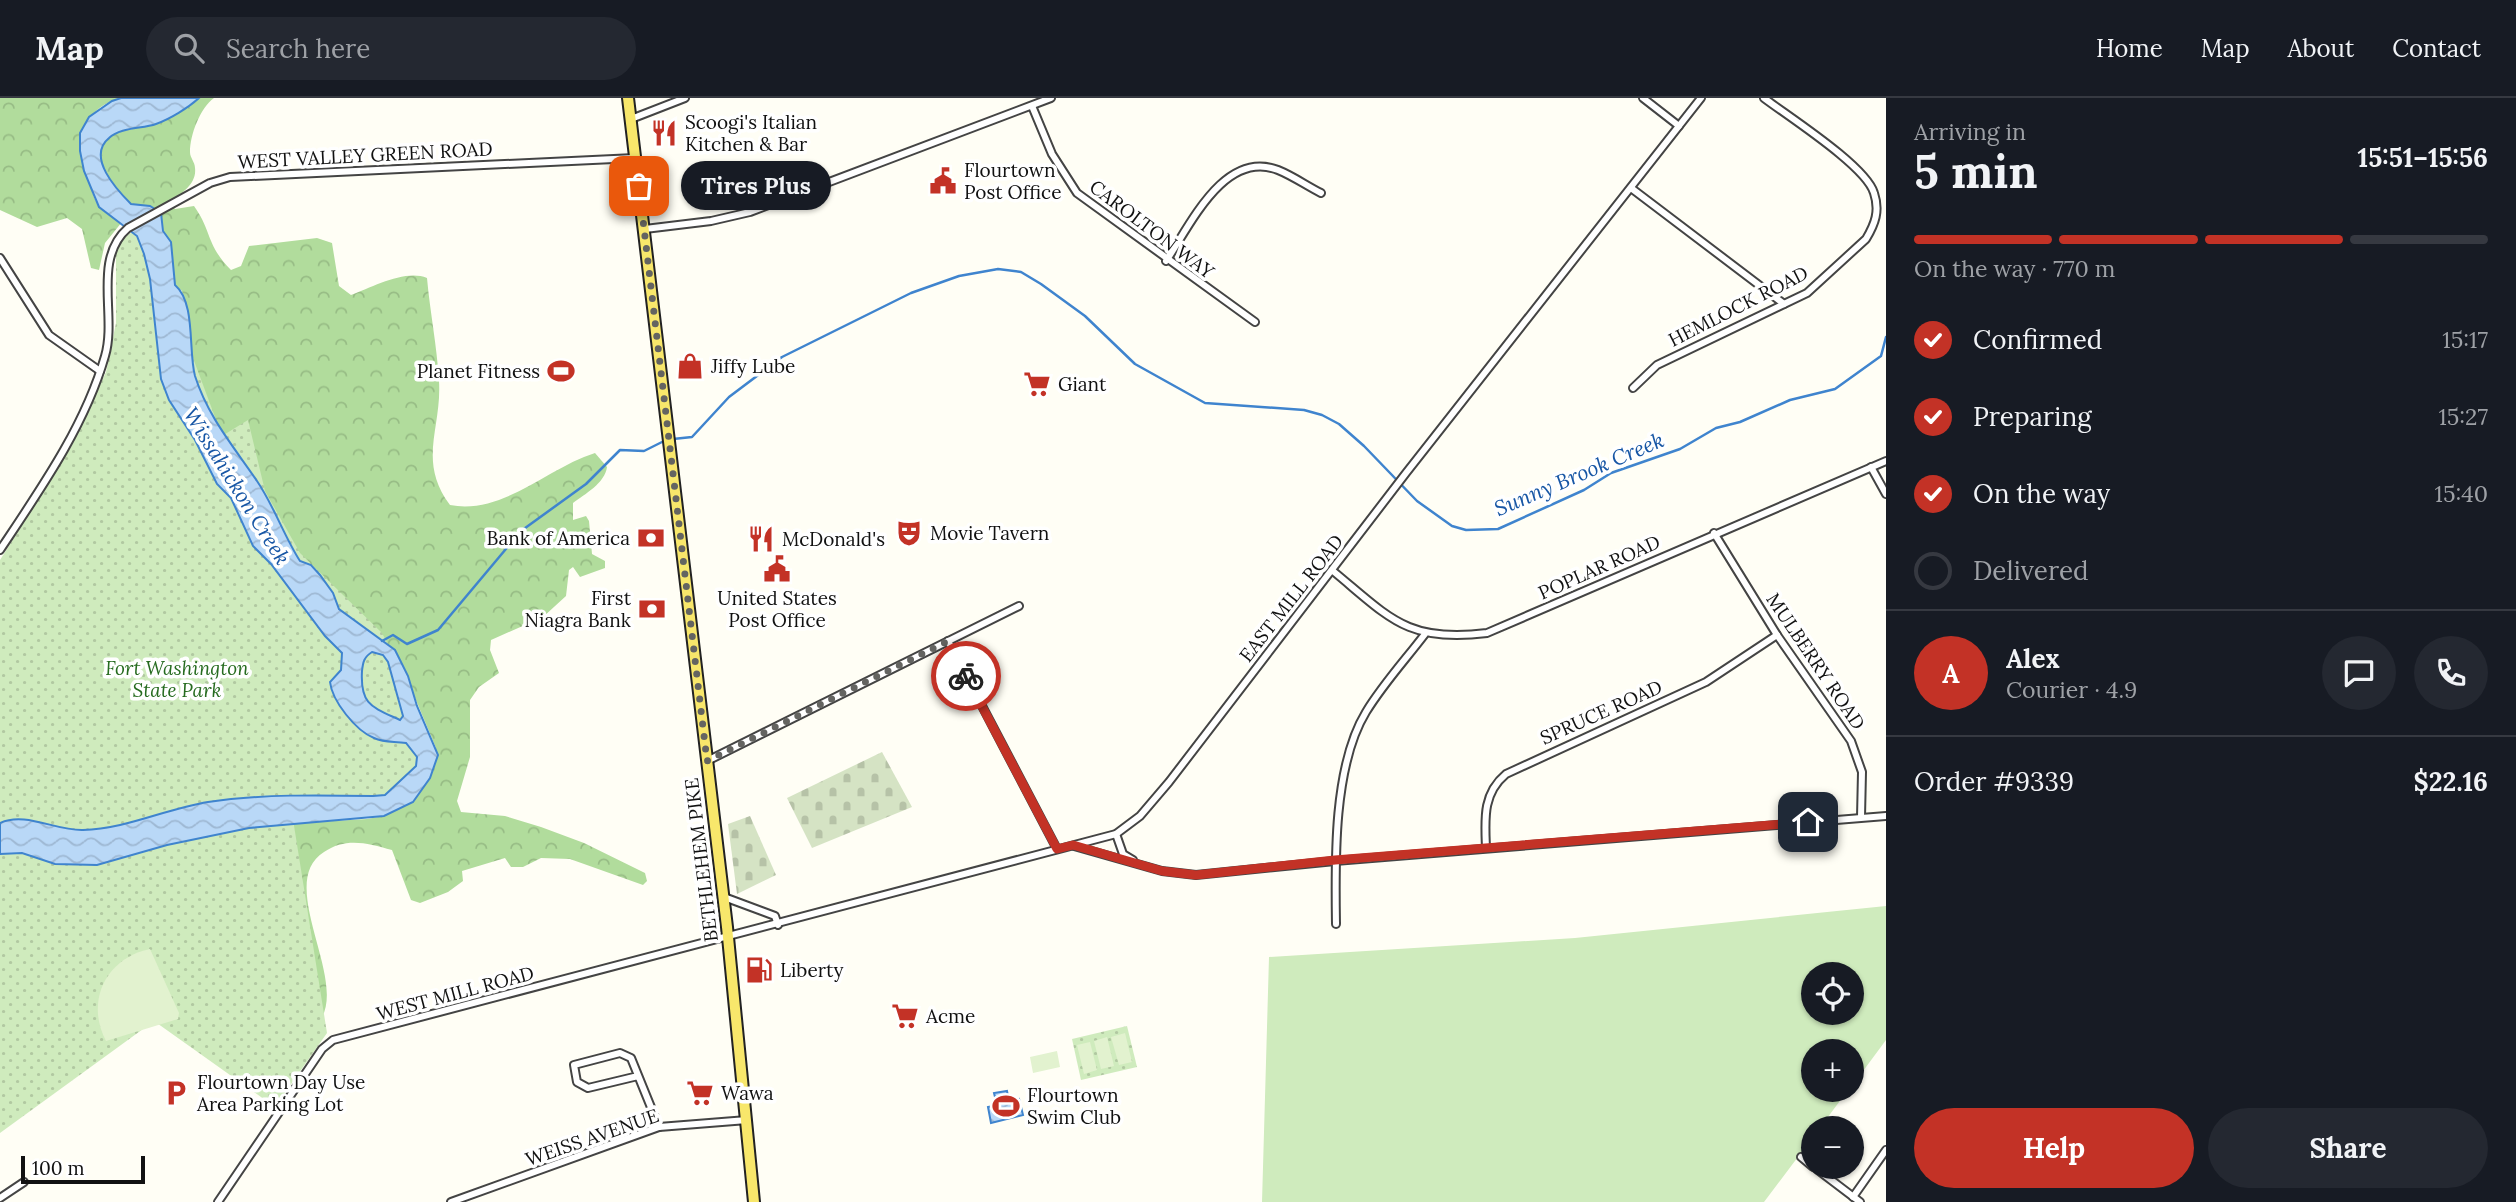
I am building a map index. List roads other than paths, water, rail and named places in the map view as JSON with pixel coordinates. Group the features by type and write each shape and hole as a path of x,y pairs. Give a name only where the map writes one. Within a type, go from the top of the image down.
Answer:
{"main road":[{"name":"BETHLEHEM PIKE","path":"628,98 728,938 754,1202"}],"street":[{"path":"631,119 685,98"},
{"path":"645,229 711,221 750,212 1051,98"},
{"path":"1643,98 1679,127"},
{"name":"EAST MILL ROAD","path":"778,925 1116,834 1132,823 1166,785 1333,571 1393,489 1701,98"},
{"name":"HEMLOCK ROAD","path":"1633,388 1657,365 1784,304 1821,282 1866,239 1876,220 1874,191 1858,170 1764,98"},
{"name":"CAROLTON WAY","path":"1032,106 1049,147 1070,185 1094,208 1255,322"},
{"name":"WEST VALLEY GREEN ROAD","path":"0,550 75,431 100,371 106,355 110,316 110,257 117,239 128,228 210,183 230,177 635,158"},
{"path":"1166,261 1216,188 1236,173 1261,168 1278,170 1321,193"},
{"path":"1632,188 1784,304"},
{"path":"0,258 49,335 100,371"},
{"name":"POPLAR ROAD","path":"1333,571 1402,626 1425,634 1471,635 1499,630 1714,533 1886,461"},
{"path":"1871,467 1886,494"},
{"name":"MULBERRY ROAD","path":"1714,533 1777,635 1851,741 1862,772 1861,817"},
{"path":"707,761 1019,606"},
{"path":"1336,924 1335,860 1344,780 1356,737 1365,713 1425,634"},
{"name":"SPRUCE ROAD","path":"1486,848 1487,801 1495,785 1506,774 1706,682 1777,635"},
{"path":"948,641 1057,849"},
{"path":"1073,845 1143,866 1196,875 1335,860 1886,816"},
{"path":"1116,834 1124,854 1143,866"},
{"path":"723,897 775,916 778,925"},
{"name":"WEST MILL ROAD","path":"218,1202 322,1049 333,1041 778,925"},
{"path":"638,1076 588,1088 578,1082 574,1065 620,1053 631,1058 659,1127"},
{"name":"WEISS AVENUE","path":"451,1202 659,1127 747,1120"},
{"path":"1853,1197 1886,1150"},
{"path":"1830,1179 1860,1202"},
{"path":"0,1198 24,1182"}],"water":[{"name":"Wissahickon Creek","path":"121,98 199,98 161,122 114,134 103,146 102,164 112,182 131,204 150,206 161,213 163,231 171,242 175,285 182,293 189,315 195,376 214,418 263,491 300,561 311,565 320,575 333,593 339,609 395,650 408,676 417,706 438,755 430,778 413,802 384,816 249,828 167,845 97,865 55,864 22,853 0,854 0,823 20,819 73,829 99,829 192,805 228,799 385,795 416,766 417,757 406,743 382,741 367,734 340,706 330,682 341,670 342,653 325,636 271,564 253,546 231,498 217,484 195,440 169,400 161,379 150,279 144,254 137,236 99,207 84,171 80,151 80,133 89,117","holes":["372,652 383,655 388,662 403,716 400,720 375,708 363,691 364,660"]},
{"name":"Flourtown Swim Club","path":"1007,1091 1009,1101 1019,1099 1023,1115 991,1123 988,1107 997,1105 994,1093"}],"waterway":[{"name":"Sunny Brook Creek","path":"673,439 692,437 729,397 782,357 911,293 959,276 998,269 1021,272 1041,284 1085,316 1135,364 1205,403 1304,410 1322,415 1339,424 1417,501 1452,526 1466,530 1498,529 1584,490 1611,473 1680,449 1716,428 1740,422 1790,400 1835,389 1881,356 1886,337"},
{"name":"Sunny Brook Creek","path":"382,641 393,635 407,644 438,630 521,531 586,484 620,450 644,451 666,440"}],"place":[{"name":"Scoogi's Italian Kitchen & Bar","path":"664,133"},
{"name":"Flourtown Post Office","path":"943,181"},
{"name":"Tires Plus","path":"639,186"},
{"name":"Jiffy Lube","path":"690,366"},
{"name":"Planet Fitness","path":"561,371"},
{"name":"Giant","path":"1037,384"},
{"name":"Movie Tavern","path":"909,533"},
{"name":"Bank of America","path":"651,538"},
{"name":"McDonald's","path":"761,539"},
{"name":"United States Post Office","path":"777,569"},
{"name":"First Niagra Bank","path":"652,609"},
{"name":"Liberty","path":"759,970"},
{"name":"Acme","path":"905,1016"},
{"name":"Flourtown Day Use Area Parking Lot","path":"176,1093"},
{"name":"Wawa","path":"700,1093"},
{"name":"Flourtown Swim Club","path":"1006,1106"}],"park label":[{"name":"Fort Washington State Park","path":"177,679"}]}
